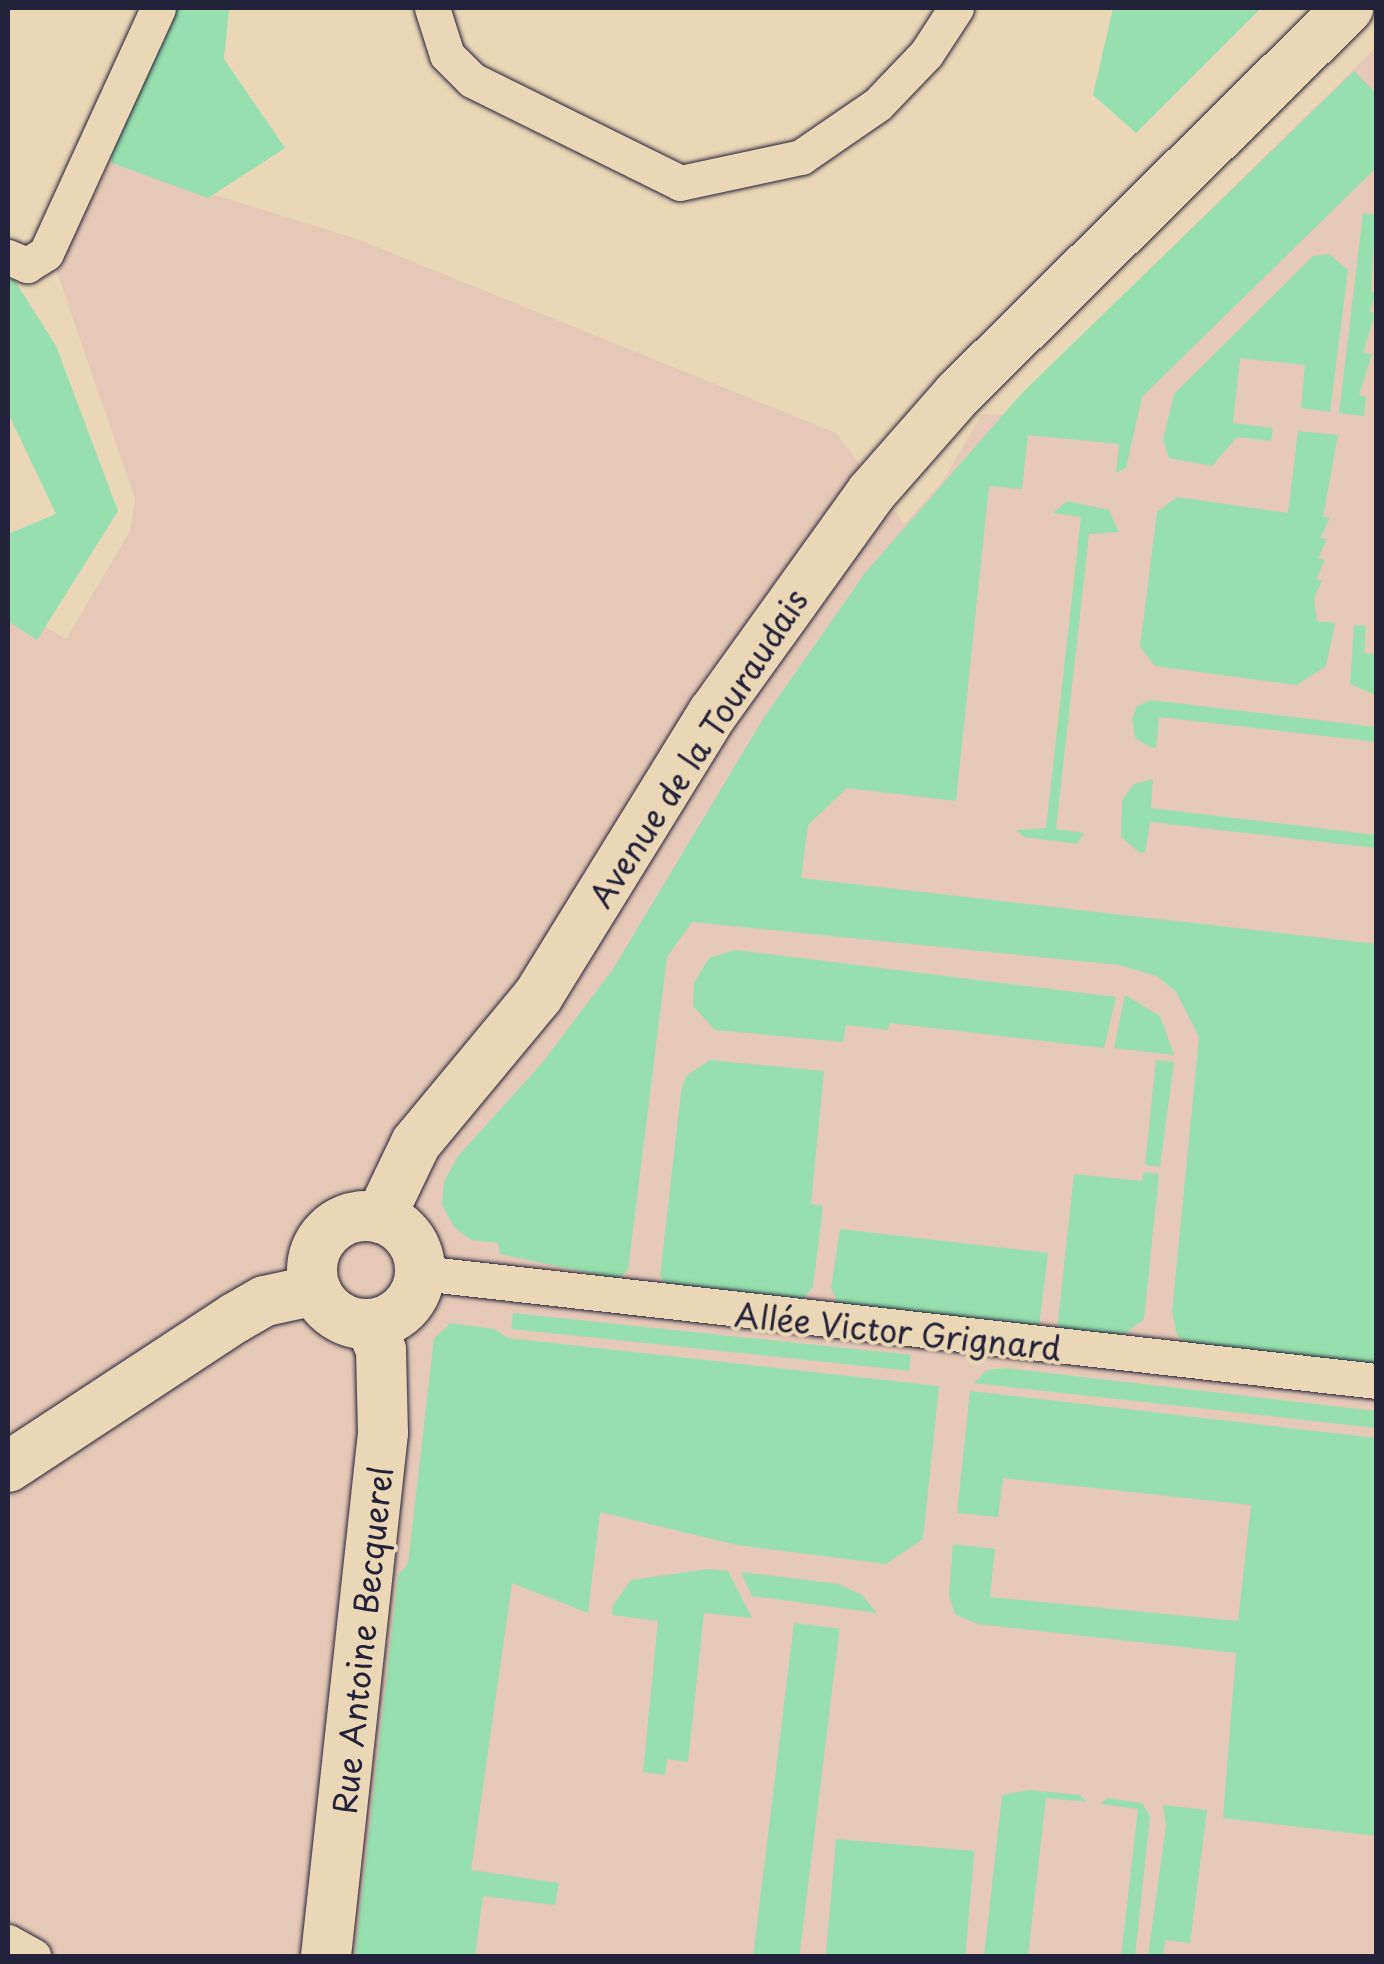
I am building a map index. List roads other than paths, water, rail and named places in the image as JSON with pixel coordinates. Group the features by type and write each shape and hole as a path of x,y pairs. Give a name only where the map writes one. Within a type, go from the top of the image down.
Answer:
{"main road":[{"name":"Avenue de la Touraudais","path":"380,1218 416,1143 538,996 713,713 871,493 958,394 1348,8"},
{"path":"352,1218 380,1218 414,1242 421,1274 407,1306 370,1324 335,1313 316,1290 313,1260 330,1230 352,1218"},
{"path":"8,1467 265,1301 316,1290"},
{"name":"Rue Antoine Becquerel","path":"326,1956 384,1433 381,1350 370,1324"}],"street":[{"path":"8,257 28,265 46,253 158,8"},
{"path":"432,8 447,55 472,80 680,183 801,157 878,104 926,54 956,8"},
{"name":"Allée Victor Grignard","path":"421,1274 1376,1381"},
{"path":"8,1942 33,1956"}]}
